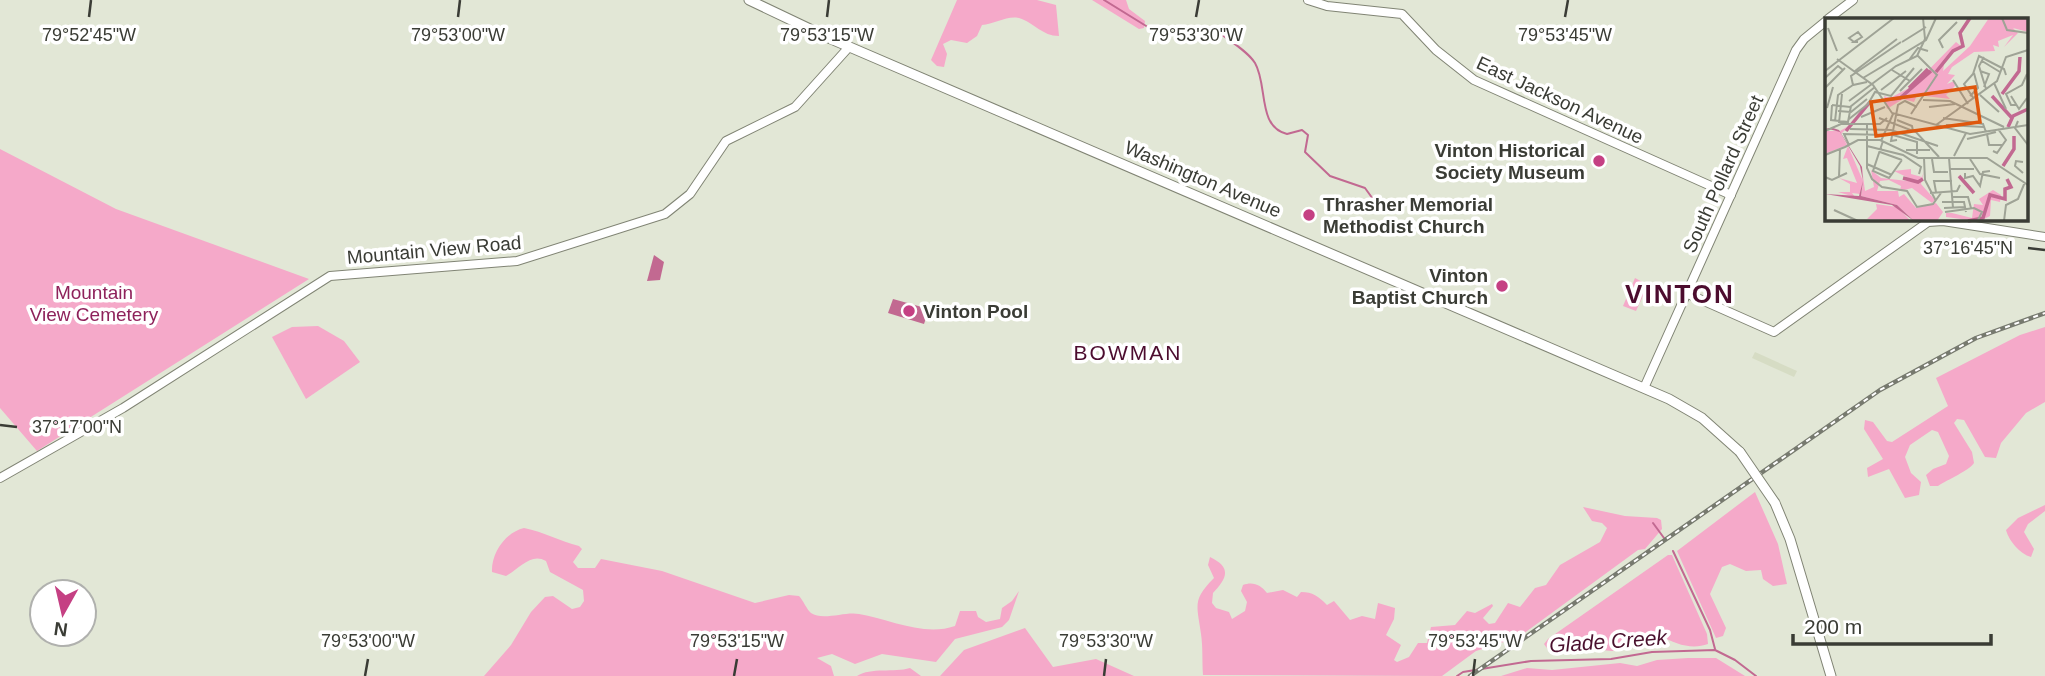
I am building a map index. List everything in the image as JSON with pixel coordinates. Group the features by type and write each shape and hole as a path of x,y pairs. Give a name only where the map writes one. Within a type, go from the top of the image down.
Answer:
{"main road":[{"name":"Washington Avenue","path":"749,0 849,47 1688,408 1720,432 1740,452 1775,503 1790,539 1831,676"}],"street":[{"name":"East Jackson Avenue","path":"1308,0 1327,6 1402,15 1436,50 1474,80 1731,195"},
{"name":"South Pollard Street","path":"1830,18 1853,0"},
{"name":"South Pollard Street","path":"1644,388 1796,50 1804,39 1825,22"},
{"name":"Mountain View Road","path":"0,478 123,408 327,277 368,271 517,261 665,214 690,194 726,141 796,107 849,47"},
{"path":"1686,293 1770,332 1776,331 1933,221 2045,237"}],"shaded area":[{"path":"654,255 664,262 660,280 647,281"},
{"name":"Vinton Pool","path":"893,299 929,309 924,324 888,313"},
{"path":"1755,352 1797,371 1794,377 1752,358"}],"green space":[{"path":"957,0 1037,0 1056,5 1059,36 1048,34 1019,18 1006,19 982,25 977,36 967,43 951,40 943,44 947,54 944,67 937,66 931,60"},
{"path":"1092,0 1126,0 1129,9 1145,21 1144,28 1139,29"},
{"name":"Mountain View Cemetery","path":"0,149 116,209 309,279 37,451 0,408"},
{"path":"1635,278 1648,285 1636,311 1623,306"},
{"path":"318,326 344,341 360,362 306,399 272,337 292,327"},
{"path":"2045,327 2045,402 2026,413 2001,443 1996,458 1985,457 1964,420 1957,419 1954,423 1972,452 1974,463 1968,469 1938,486 1930,486 1926,475 1946,464 1949,456 1938,432 1932,430 1910,445 1905,457 1911,473 1921,482 1919,495 1905,498 1889,469 1868,477 1867,468 1883,459 1864,429 1865,420 1873,422 1887,441 1892,442 1948,406 1936,378 2020,335"},
{"path":"1755,492 1778,544 1787,584 1773,586 1763,579 1761,570 1746,571 1730,564 1722,567 1710,594 1726,628 1723,636 1716,638 1677,551"},
{"path":"2045,505 2045,511 2028,524 2024,532 2034,549 2031,557 2016,546 2006,530 2018,518"},
{"path":"1583,507 1625,516 1657,518 1661,520 1662,529 1645,549 1638,550 1519,637 1476,651 1442,676 1203,675 1198,603 1202,592 1214,578 1208,565 1210,557 1222,565 1225,574 1213,593 1212,603 1216,608 1229,612 1232,619 1245,611 1247,602 1241,591 1243,585 1250,583 1267,593 1283,590 1297,597 1301,592 1305,592 1315,595 1327,605 1334,601 1350,620 1362,616 1375,619 1378,603 1395,608 1394,619 1386,635 1401,645 1394,660 1397,662 1409,657 1418,643 1427,643 1431,627 1455,625 1467,611 1475,613 1492,604 1483,618 1489,624 1495,623 1508,603 1520,607 1535,588 1546,585 1560,565 1600,542 1607,528 1602,523 1592,521"},
{"path":"524,528 579,546 582,549 573,562 578,568 595,568 601,559 662,571 755,603 789,595 799,596 811,613 822,616 854,613 907,626 943,629 955,626 960,611 976,611 978,617 986,622 1000,619 1002,608 1012,601 1019,591 1009,620 1002,627 955,639 936,662 882,654 855,664 832,654 817,658 831,666 834,676 484,676 511,645 531,612 545,597 553,596 572,609 580,607 584,601 583,590 550,572 546,561 541,559 530,560 506,576 492,572 494,558 501,544 511,534"},
{"path":"1668,555 1672,555 1707,634 1708,644 1684,645 1661,636 1619,650 1590,648 1560,653 1544,644 1548,639"},
{"path":"1025,628 1053,667 1096,659 1134,676 940,676 964,650"},
{"path":"1716,658 1745,676 1501,676 1527,668 1552,670 1620,663 1637,666 1657,660"},
{"path":"910,668 921,676 857,676 869,672"}],"waterway":[{"path":"1104,0 1151,29"},
{"path":"1213,28 1255,63 1271,123 1287,134 1302,130 1308,135 1305,152 1330,176 1365,188 1378,206"},
{"path":"1653,523 1664,538"},
{"path":"1673,551 1710,630 1715,649"},
{"name":"Glade Creek","path":"1457,676 1463,672 1531,661 1611,659 1652,652 1715,650 1735,660 1756,676"}],"railway":[{"path":"1470,676 1880,390 1976,338 2045,313"}],"place":[{"name":"Vinton Historical Society Museum","path":"1599,161"},
{"name":"Thrasher Memorial Methodist Church","path":"1309,215"},
{"name":"Vinton Baptist Church","path":"1502,286"},
{"name":"Vinton Pool","path":"909,311"}],"district":[{"name":"VINTON","path":"1680,294"},
{"name":"BOWMAN","path":"1128,352"}]}
